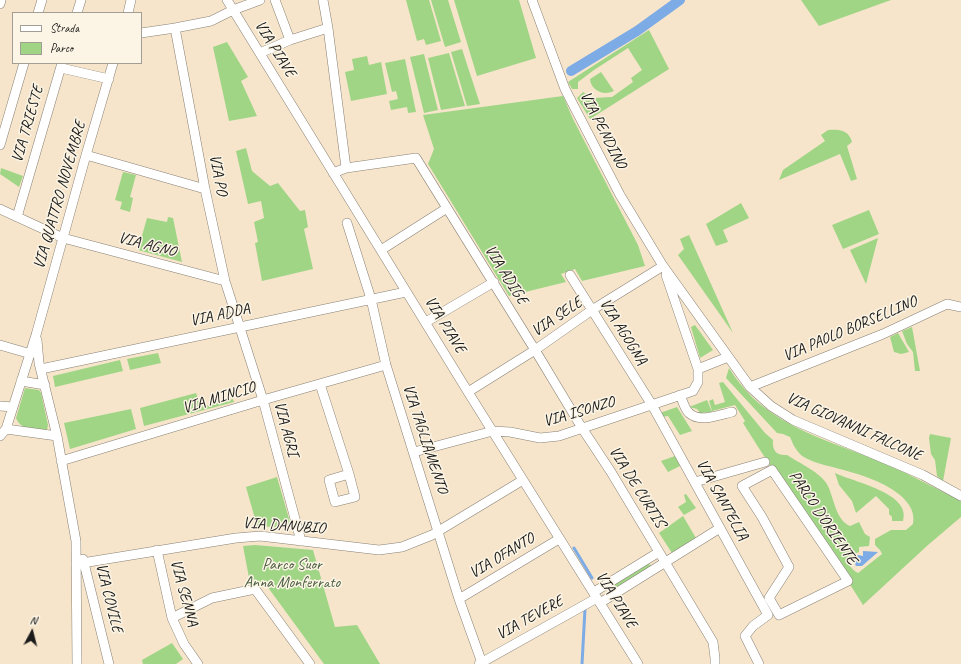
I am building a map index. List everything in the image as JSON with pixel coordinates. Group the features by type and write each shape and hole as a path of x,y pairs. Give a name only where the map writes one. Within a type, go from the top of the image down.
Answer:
{"street":[{"path":"0,4 1,0"},
{"path":"38,12 42,0"},
{"path":"77,12 81,0"},
{"path":"128,12 131,0"},
{"name":"VIA PIAVE","path":"227,0 380,250 638,664"},
{"path":"142,33 211,21 233,10 260,0"},
{"path":"274,0 290,40"},
{"path":"323,0 346,168 333,173"},
{"name":"VIA PENDINO","path":"532,0 565,89 620,195 663,266 728,357"},
{"name":"VIA PO","path":"175,28 224,281 239,327"},
{"path":"260,53 290,40 328,28"},
{"path":"0,145 24,64"},
{"name":"VIA QUATTRO NOVEMBRE","path":"3,432 31,354 86,155 114,64"},
{"path":"61,65 109,79"},
{"name":"VIA TRIESTE","path":"16,217 61,65"},
{"path":"86,155 205,189"},
{"name":"VIA ADIGE","path":"346,168 416,158 494,282 582,428"},
{"path":"380,250 447,208"},
{"name":"VIA AGNO","path":"0,210 63,238 224,281"},
{"name":"VIA TAGLIAMENTO","path":"347,223 370,299 386,365 480,663"},
{"name":"VIA PENDINO","path":"663,266 698,370 698,382"},
{"name":"VIA SELE","path":"468,392 535,350 592,310 663,266"},
{"name":"VIA AGOGNA","path":"570,275 652,405"},
{"path":"426,322 494,282"},
{"name":"VIA ADDA","path":"41,369 406,292"},
{"name":"VIA PAOLO BORSELLINO","path":"750,387 884,334 947,304 961,307"},
{"name":"VIA AGRI","path":"239,327 262,400 301,540"},
{"name":"VIA QUATTRO NOVEMBRE","path":"36,335 45,385"},
{"path":"0,345 31,354"},
{"path":"698,370 728,357"},
{"name":"VIA GIOVANNI FALCONE","path":"728,357 750,387 771,406 793,420 923,475 961,496"},
{"name":"VIA MINCIO","path":"61,461 262,400 386,365"},
{"path":"21,381 45,385"},
{"name":"VIA ISONZO","path":"414,452 493,430 540,438 559,436 693,391 698,382"},
{"path":"320,384 348,474"},
{"name":"VIA COVILE","path":"45,385 57,436 81,564 109,664"},
{"path":"680,395 689,413 695,416 703,418 732,412"},
{"name":"VIA SANT'ELIA","path":"652,405 768,615 753,626 745,636 759,664"},
{"path":"0,406 12,408"},
{"name":"VIA DE CURTIS","path":"582,428 611,472 713,642 716,658 715,664"},
{"path":"3,432 57,436"},
{"path":"695,482 764,462"},
{"name":"PARCO D'ORIENTE","path":"772,470 848,581 779,615 769,598 789,567 762,517 742,486 772,470"},
{"name":"VIA DANUBIO","path":"81,564 157,550 236,538 260,536 301,540 360,549 379,550 402,547 432,535 523,480"},
{"path":"597,598 666,562 720,528"},
{"name":"VIA OFANTO","path":"459,599 559,539"},
{"name":"VIA SENNA","path":"157,550 172,618 184,644 198,664"},
{"path":"597,598 659,552"},
{"path":"77,664 81,564"},
{"path":"172,618 212,598 255,589 310,664"},
{"name":"VIA TEVERE","path":"480,663 597,598"}],"green space":[{"path":"406,0 429,0 441,41 426,45 424,39 417,41"},
{"path":"431,0 448,0 461,42 445,47"},
{"path":"454,0 519,0 536,58 477,76"},
{"path":"801,0 891,0 819,26"},
{"path":"649,30 669,69 590,119 577,98 583,92 593,98 612,97 633,82 631,78 642,70 628,48 578,82 578,89 572,89 568,82"},
{"path":"227,42 248,77 241,81 257,116 229,121 213,47"},
{"path":"462,49 480,104 467,106 451,52"},
{"path":"449,53 465,106 441,110 428,58"},
{"path":"424,54 438,110 424,113 410,57"},
{"path":"367,56 369,65 381,62 387,94 351,101 345,72 354,70 352,59"},
{"path":"405,59 416,112 408,113 407,107 391,110 389,101 398,99 396,91 392,92 385,63"},
{"path":"601,72 614,91 602,93 593,87 590,79"},
{"path":"563,96 573,119 638,245 645,266 582,281 575,269 561,274 566,282 509,296 428,164 434,149 423,115"},
{"path":"828,130 843,131 851,138 852,142 847,146 857,179 851,181 840,154 779,180 783,170 825,141 821,135"},
{"path":"246,148 252,171 270,186 278,183 300,211 305,210 308,227 304,229 313,269 262,281 255,243 258,242 254,222 264,218 261,201 248,204 236,151"},
{"path":"1,168 23,176 19,187 0,174"},
{"path":"123,172 136,175 130,197 133,198 130,212 120,209 122,202 115,200"},
{"path":"741,203 749,218 723,230 728,242 716,246 706,224"},
{"path":"869,210 879,234 843,249 832,225"},
{"path":"168,217 173,218 182,262 138,250 147,218 167,222"},
{"path":"689,235 733,333 678,255 684,249 680,239"},
{"path":"878,238 866,284 850,250"},
{"path":"695,325 713,350 700,358 691,327"},
{"path":"912,327 920,371 915,371 913,352 907,344 902,331"},
{"path":"898,333 909,352 901,354 894,352 890,337"},
{"path":"158,353 161,363 130,370 127,359"},
{"path":"120,360 123,371 55,387 53,376"},
{"path":"729,368 752,397 781,419 814,436 882,462 961,501 961,517 928,545 863,605 834,559 772,469 743,423 745,421 735,405 712,411 709,401 713,399 715,405 725,402 719,383 723,382 765,433 773,440 773,447 777,453 787,455 816,473 825,481 838,514 845,523 850,526 859,522 865,534 870,537 869,546 859,547 859,552 848,557 849,565 858,573 882,554 875,545 875,539 891,530 906,530 913,524 911,508 900,495 877,481 809,460 801,455 790,437 777,433 726,378"},
{"path":"25,388 39,390 41,393 48,425 47,430 29,429 18,422 16,418"},
{"path":"196,393 201,407 233,399 234,402 144,426 140,408"},
{"path":"707,400 712,412 700,413 697,409 689,407"},
{"path":"677,407 692,431 680,435 668,416 662,417 660,413"},
{"path":"131,409 136,429 70,449 64,423"},
{"path":"930,434 951,438 943,481 937,476 935,460 931,454"},
{"path":"675,456 680,466 668,472 661,461"},
{"path":"835,473 879,490 890,496 899,503 903,511 903,521 892,521 892,517 889,514 889,509 876,496 856,513 852,501 839,485"},
{"path":"277,477 290,522 289,528 257,526 246,487"},
{"path":"686,494 696,508 684,515 678,507 686,502 684,495"},
{"path":"683,516 696,538 672,553 659,533"},
{"name":"Parco Suor Anna Monferrato","path":"255,545 313,550 335,627 357,625 380,664 324,664 264,582 250,583 243,546"},
{"path":"648,564 651,565 651,567 610,591 608,590 608,588"},
{"path":"172,643 183,659 176,664 143,664 142,660"}],"water":[{"path":"863,551 878,552 862,566 856,566 854,561 855,557 858,555 863,556"}],"waterway":[{"path":"571,71 637,31 680,0"},
{"path":"574,548 592,578"},
{"path":"582,664 585,609"}]}
